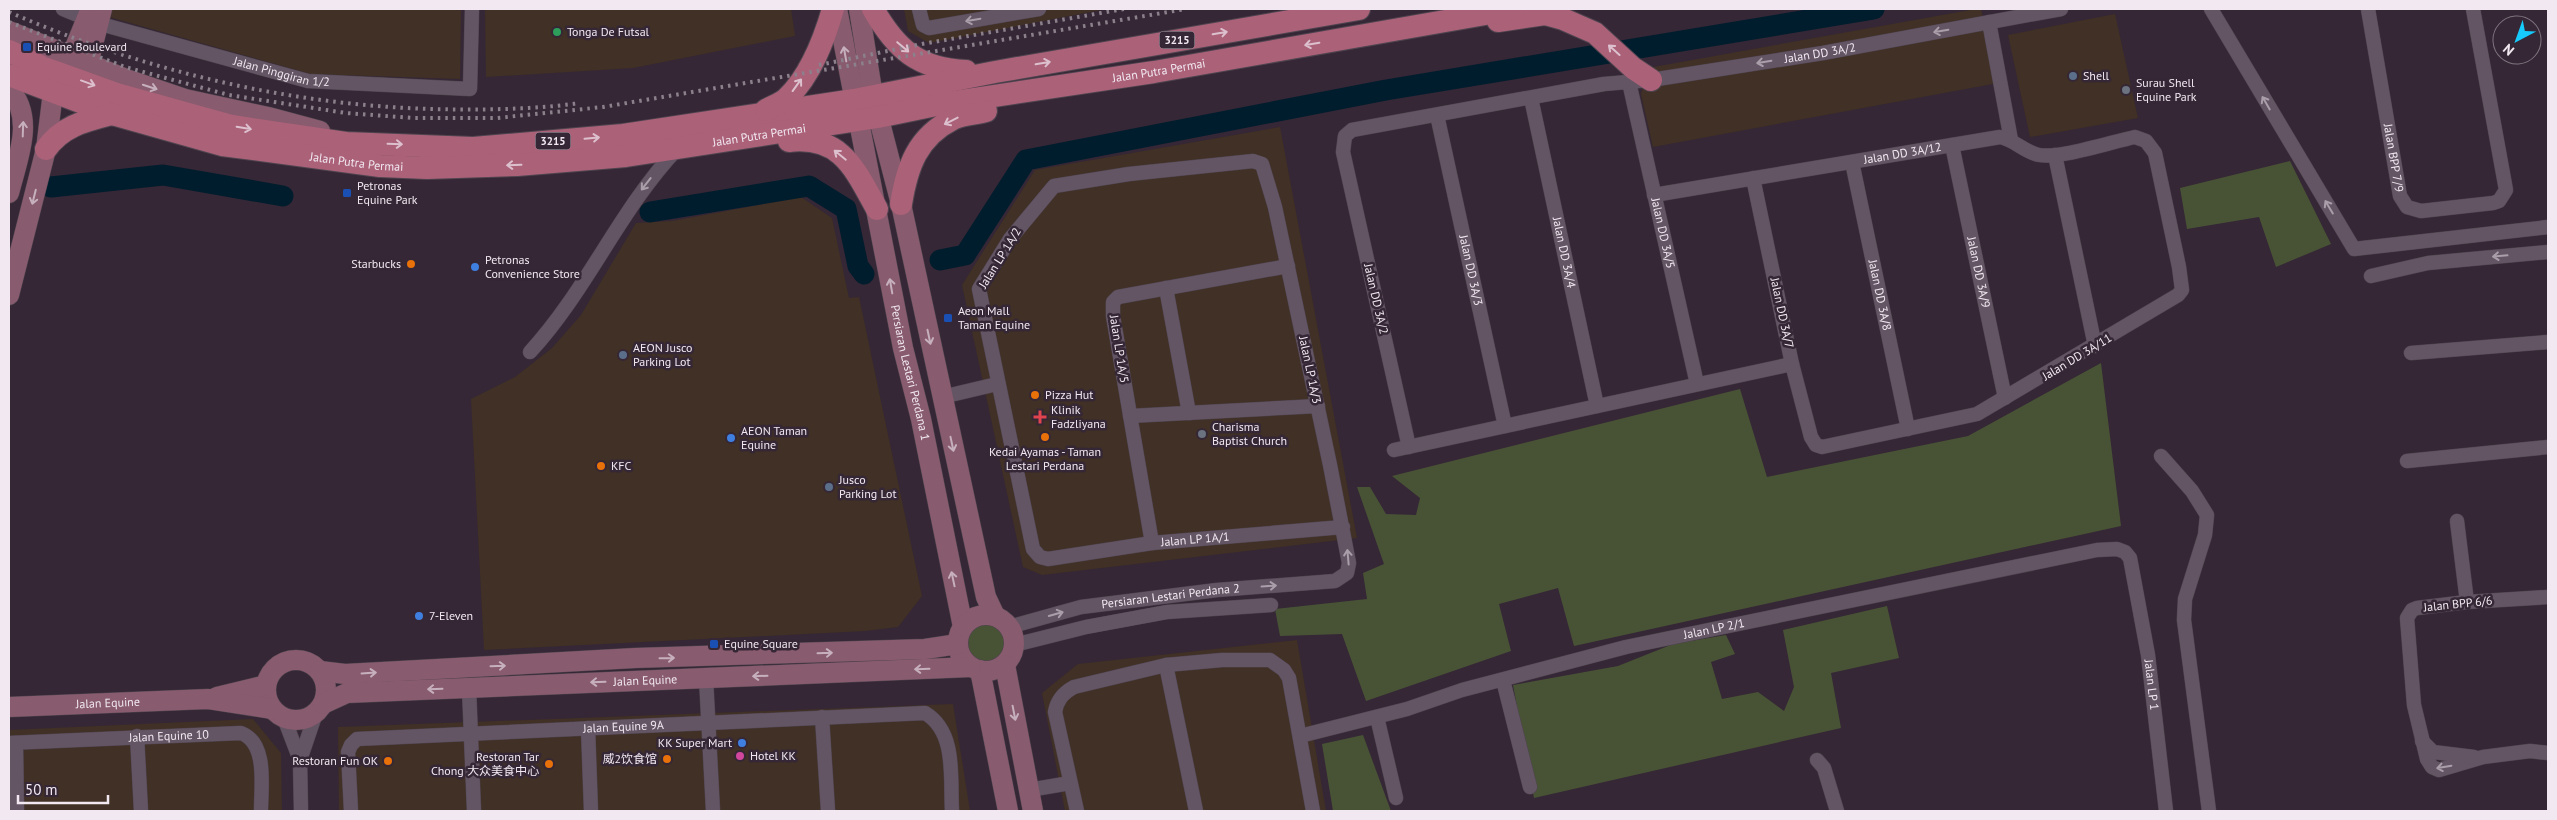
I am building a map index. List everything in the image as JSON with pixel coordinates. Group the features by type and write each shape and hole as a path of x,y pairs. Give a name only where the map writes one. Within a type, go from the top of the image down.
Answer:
{"main road":[{"path":"759,114 786,99 804,74 823,41 832,9"},
{"path":"873,9 898,44 924,64 943,70 995,72"},
{"name":"Jalan Putra Permai","path":"9,74 112,114 222,145 380,166 428,168 518,165 626,156 714,142 866,108 995,72 1359,9"},
{"name":"Jalan Putra Permai","path":"9,51 42,66 118,94 185,115 232,126 346,143 472,148 624,135 759,114 940,104 1098,80 1514,9"},
{"path":"1360,35 1423,33 1545,14 1594,33 1638,76"},
{"path":"42,66 51,78 53,92"},
{"path":"901,204 906,172 916,153 932,132 954,118 1034,101 1098,80"},
{"path":"46,149 52,140 67,128 112,114"},
{"path":"714,142 735,146 808,139 824,143 842,155 853,167 877,209"}],"street":[{"name":"Jalan Pinggiran 1/2","path":"63,9 94,15 308,81 470,89 472,9"},
{"path":"837,9 866,108"},
{"path":"859,9 866,108"},
{"path":"918,9 923,25 929,28 1039,9"},
{"name":"Jalan DD 3A/2","path":"1409,446 1343,152 1345,136 1352,130 1531,98 1638,76 1823,53 2061,9"},
{"path":"2211,9 2354,249 2548,227"},
{"name":"Jalan BPP 7/9","path":"2368,9 2403,202 2414,211 2421,212 2493,203 2503,196 2506,185 2473,9"},
{"path":"80,61 94,15"},
{"path":"1989,22 2012,140 2028,151 2039,155 2055,155 2095,346"},
{"path":"9,31 80,61 185,99 268,117 321,132 346,143"},
{"name":"Jalan DD 3A/5","path":"1638,76 1654,194 1697,384"},
{"path":"9,89 14,94 24,126 9,193"},
{"path":"9,295 46,149 53,92"},
{"name":"Jalan DD 3A/4","path":"1531,98 1597,406"},
{"name":"Persiaran Lestari Perdana 1","path":"866,108 901,204 986,597 1006,630"},
{"name":"Persiaran Lestari Perdana 1","path":"866,108 877,209 901,341 921,419 960,635"},
{"name":"Jalan DD 3A/3","path":"1437,115 1505,426"},
{"name":"Jalan DD 3A/11","path":"1816,445 1828,447 1971,416 2095,346 2178,296 2182,290 2180,267 2155,153 2146,141 2135,137 2055,155"},
{"name":"Jalan DD 3A/12","path":"1654,194 1952,145 2000,138 2012,140"},
{"name":"Jalan DD 3A/9","path":"1952,145 2005,398"},
{"path":"530,352 574,299 636,197 678,148"},
{"name":"Jalan LP 1A/3","path":"1253,161 1262,164 1267,175 1343,527 1349,563 1347,573 1335,581"},
{"name":"Jalan LP 1A/2","path":"1048,559 1040,557 1033,549 997,384 979,289 1010,239 1049,189 1129,174 1253,161"},
{"name":"Jalan DD 3A/8","path":"1852,162 1908,429"},
{"name":"Jalan DD 3A/7","path":"1753,178 1792,364 1811,437 1816,445"},
{"path":"2370,276 2428,263 2548,252"},
{"name":"Jalan LP 1A/5","path":"1152,543 1113,316 1113,302 1118,297 1288,266"},
{"path":"1166,288 1189,413"},
{"path":"2410,353 2548,342"},
{"path":"1394,450 1792,364"},
{"path":"942,397 997,384"},
{"path":"1130,416 1318,406"},
{"path":"2407,461 2548,447"},
{"path":"2161,456 2192,491 2207,515 2205,535 2185,599 2184,620 2209,811"},
{"path":"2457,521 2467,602"},
{"name":"Jalan LP 1A/1","path":"1048,559 1152,543 1343,527"},
{"name":"Jalan LP 2/1","path":"1300,736 1407,709 1462,690 1626,647 2025,564 2104,550 2117,549 2125,552 2130,558"},
{"name":"Jalan LP 1","path":"2130,558 2148,655 2166,811"},
{"name":"Persiaran Lestari Perdana 2","path":"1006,630 1081,607 1217,590 1335,581"},
{"name":"Jalan BPP 6/6","path":"2548,597 2467,602 2417,608 2408,613 2412,684 2422,742 2433,752 2483,757 2530,752 2548,753"},
{"name":"Persiaran Lestari Perdana 2","path":"1006,630 1086,627 1167,612 1271,605"},
{"path":"1008,811 975,668 960,653 960,635 977,616 1006,630 1005,665 1033,811"},
{"name":"Jalan Equine","path":"320,671 345,674 635,658 925,649 960,635"},
{"path":"1077,811 1054,712 1061,697 1074,687 1166,665 1262,659 1278,664 1289,678 1314,810"},
{"path":"300,760 278,713 266,698 266,685 271,672 288,660 302,660 320,671 326,684 300,760 301,811"},
{"path":"975,668 993,671 1005,665"},
{"path":"1166,665 1196,811"},
{"name":"Jalan Equine","path":"319,708 347,693 975,668"},
{"path":"706,678 712,811"},
{"path":"1503,680 1530,786"},
{"name":"Jalan Equine","path":"9,707 208,699 266,685"},
{"path":"469,688 474,811"},
{"path":"9,695 31,707"},
{"name":"Jalan Equine","path":"208,699 278,713"},
{"path":"278,713 304,719 319,708"},
{"name":"Jalan Equine 9A","path":"351,811 348,752 357,739 925,713 937,720 948,744 952,811"},
{"path":"822,717 828,811"},
{"path":"1377,717 1396,798"},
{"path":"588,728 591,811"},
{"name":"Jalan Equine 10","path":"12,743 137,736 242,733 251,736 257,745 261,811"},
{"path":"137,736 141,811"},
{"path":"12,743 17,811"},
{"path":"1817,760 1824,768 1837,811"},
{"path":"1029,790 1070,783"}],"shaded area":[{"path":"81,9 461,9 460,79 311,74"},
{"path":"485,9 791,9 795,36 633,68 486,77"},
{"path":"904,9 1106,9 929,43 908,31"},
{"path":"1981,9 1998,83 1653,147 1641,94 1648,68"},
{"path":"2115,14 2138,118 2030,137 2008,35"},
{"path":"1280,127 1357,538 1042,575 1023,567 962,285 1035,170"},
{"path":"801,197 832,218 849,298 859,297 922,596 898,627 865,631 484,650 471,399 515,377 552,348 581,315 636,223 672,221"},
{"path":"1297,640 1326,811 1065,811 1042,693 1078,664"},
{"path":"953,704 970,811 339,811 338,727"},
{"path":"253,719 281,753 282,811 9,811 9,730"}],"green space":[{"path":"2290,161 2331,244 2276,267 2259,217 2187,229 2180,188"},
{"path":"2101,363 2121,526 1574,646 1558,588 1499,604 1511,651 1366,701 1342,634 1280,636 1275,609 1367,599 1363,573 1384,564 1357,487 1370,487 1386,514 1416,515 1420,498 1392,476 1740,389 1767,477 1968,436"},
{"path":"1887,606 1899,658 1831,673 1841,728 1534,798 1513,685 1618,666 1673,644 1726,635 1735,654 1711,662 1722,699 1758,692 1784,711 1794,687 1783,630"},
{"path":"985,622 999,628 1005,642 999,656 985,662 971,656 965,642 971,628"},
{"path":"1363,735 1391,811 1333,811 1322,744"}],"waterway":[{"path":"940,260 965,255 1026,160 1386,90 1874,9"},
{"path":"51,187 163,175 283,196"},
{"path":"650,212 809,186 846,209 858,266 864,274"}],"railway":[{"path":"819,65 922,44 1124,9"},
{"path":"9,22 125,67 229,95 346,113 413,118 497,118 603,107 1186,9"},
{"path":"9,12 60,33 162,67 267,91 321,100 429,109 504,109 580,103"}],"place":[{"name":"Tonga De Futsal","path":"557,32"},
{"name":"Equine Boulevard","path":"27,47"},
{"name":"Shell","path":"2073,76"},
{"name":"Surau Shell Equine Park","path":"2126,90"},
{"name":"Petronas Equine Park","path":"347,193"},
{"name":"Starbucks","path":"411,264"},
{"name":"Petronas Convenience Store","path":"475,267"},
{"name":"Aeon Mall Taman Equine","path":"948,318"},
{"name":"AEON Jusco Parking Lot","path":"623,355"},
{"name":"Pizza Hut","path":"1035,395"},
{"name":"Klinik Fadzliyana","path":"1040,417"},
{"name":"Charisma Baptist Church","path":"1202,434"},
{"name":"Kedai Ayamas - Taman Lestari Perdana","path":"1045,437"},
{"name":"AEON Taman Equine","path":"731,438"},
{"name":"KFC","path":"601,466"},
{"name":"Jusco Parking Lot","path":"829,487"},
{"name":"7-Eleven","path":"419,616"},
{"name":"Equine Square","path":"714,644"},
{"name":"KK Super Mart","path":"742,743"},
{"name":"Hotel KK","path":"740,756"},
{"name":"威2饮食馆","path":"667,759"},
{"name":"Restoran Fun OK","path":"388,761"},
{"name":"Restoran Tar Chong 大众美食中心","path":"549,764"}]}
